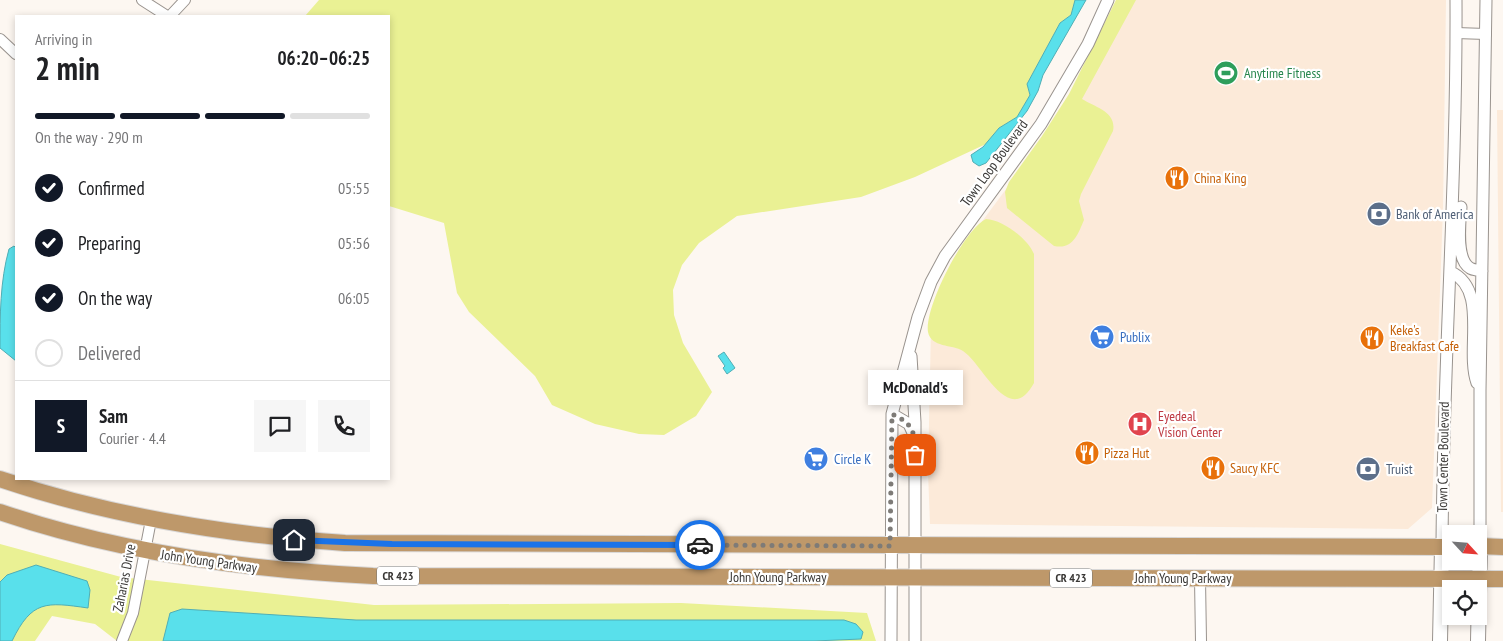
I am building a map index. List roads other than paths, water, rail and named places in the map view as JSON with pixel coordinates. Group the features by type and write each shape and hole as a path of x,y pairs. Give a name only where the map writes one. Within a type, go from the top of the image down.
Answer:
{"highway":[{"path":"0,479 50,495 151,520 242,534 345,543 1442,547"},
{"name":"John Young Parkway","path":"0,512 72,534 144,551 259,568 373,576 1503,579"},
{"path":"1488,546 1503,547"}],"main road":[{"name":"Town Center Boulevard","path":"1440,641 1443,570"},
{"path":"1478,641 1479,570"}],"street":[{"path":"142,0 167,15"},
{"path":"170,15 185,0"},
{"name":"Town Loop Boulevard","path":"891,641 892,414 910,347 928,291 945,256 1042,124 1088,44 1108,0"},
{"name":"Town Center Boulevard","path":"1447,525 1444,414 1451,272 1456,0"},
{"path":"1479,525 1486,0"},
{"path":"1456,32 1486,34"},
{"path":"0,39 15,53"},
{"name":"Town Center Boulevard","path":"1454,146 1461,174 1460,245 1463,260 1470,269 1482,271"},
{"path":"1451,272 1461,277 1469,288 1473,303 1472,370 1480,390"},
{"name":"Town Loop Boulevard","path":"910,347 915,436 915,641"},
{"path":"892,414 909,424 915,436"},
{"name":"Zaharias Drive","path":"122,641 133,613 151,520"},
{"path":"1200,579 1201,641"}],"water":[{"path":"1075,0 1086,0 1043,75 1038,91 1027,111 986,163 979,166 973,162 971,155 983,147 999,128 1017,117 1030,95 1027,84 1060,23 1071,15"},
{"path":"15,247 15,360 0,348 2,286 9,249"},
{"path":"724,352 735,368 727,374 723,368 725,366 718,356"},
{"path":"36,565 87,581 90,590 88,608 61,605 42,607 26,618 12,641 0,641 0,582 7,575"},
{"path":"182,609 356,620 844,620 856,624 863,632 861,639 814,641 163,641 170,613"}],"place":[{"name":"Anytime Fitness","path":"1226,73"},
{"name":"China King","path":"1177,178"},
{"name":"Bank of America","path":"1379,214"},
{"name":"Publix","path":"1102,337"},
{"name":"Keke's Breakfast Cafe","path":"1372,338"},
{"name":"Eyedeal Vision Center","path":"1140,424"},
{"name":"Pizza Hut","path":"1087,453"},
{"name":"McDonald's","path":"915,455"},
{"name":"Circle K","path":"816,459"},
{"name":"Saucy KFC","path":"1213,468"},
{"name":"Truist","path":"1368,469"}]}
